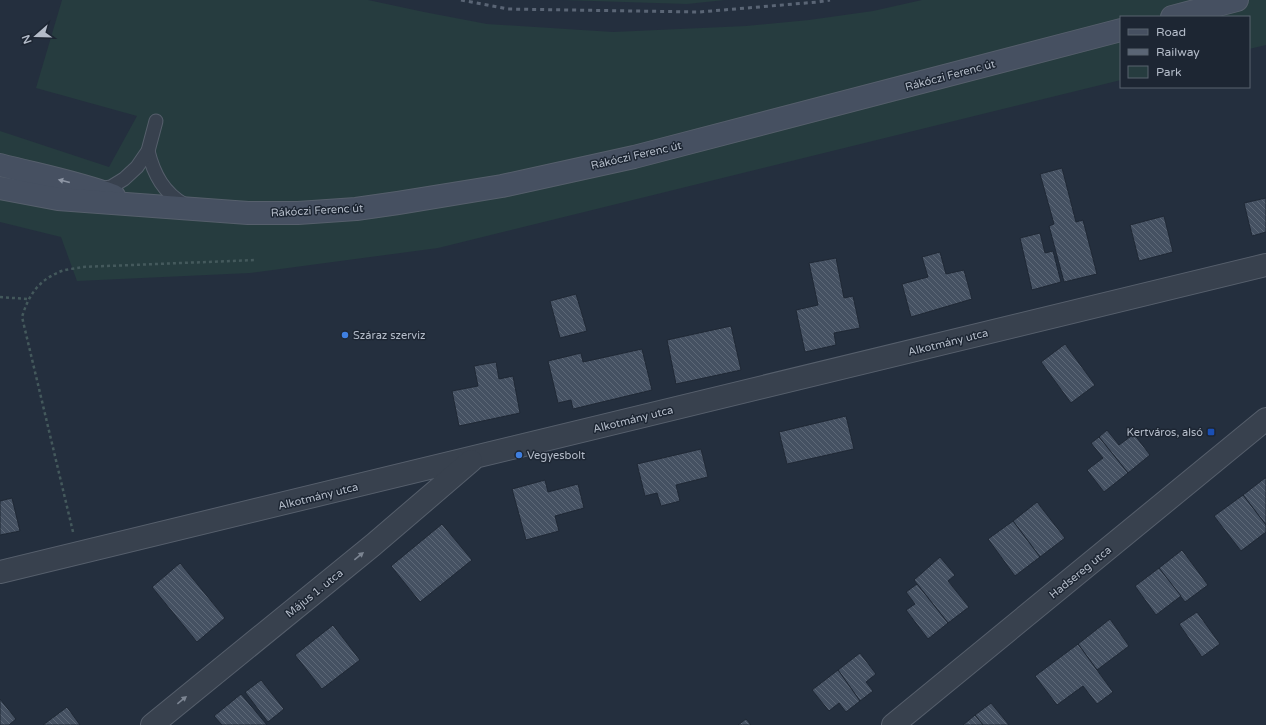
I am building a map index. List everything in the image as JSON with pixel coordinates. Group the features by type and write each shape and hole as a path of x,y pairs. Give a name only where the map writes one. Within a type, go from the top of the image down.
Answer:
{"main road":[{"path":"1176,16 1237,0"},
{"name":"Rákóczi Ferenc út","path":"0,188 58,199 192,210 248,213 313,212 356,209 502,186 634,157 1120,30"},
{"name":"Rákóczi Ferenc út","path":"0,165 96,189 141,206"}],"street":[{"name":"Alkotmány utca","path":"0,572 1266,265"},
{"name":"Hadsereg utca","path":"893,725 1266,419"},
{"name":"Május 1. utca","path":"152,725 373,545 475,458"}],"lane":[{"path":"96,189 111,187 124,179 137,167 148,151 156,121"},
{"path":"148,151 151,164 164,187 174,198 192,210"}],"path":[{"path":"78,554 22,317 28,299 41,283 57,272 82,267 256,260"},
{"path":"0,296 28,299"}],"green space":[{"path":"62,0 368,0 487,24 613,32 746,26 809,20 873,11 922,0 1266,0 1266,45 1250,49 1250,16 1120,16 1120,80 438,248 250,273 77,281 61,237 0,222 0,131 109,167 137,116 36,88"},
{"path":"562,0 725,0 687,4"}],"building":[{"path":"1062,168 1076,222 1083,220 1097,274 1064,282 1049,226 1054,224 1040,174"},
{"path":"1266,198 1266,232 1252,236 1244,203"},
{"path":"1164,216 1173,252 1139,261 1130,225"},
{"path":"1040,233 1045,253 1053,251 1061,282 1032,290 1020,238"},
{"path":"940,252 946,274 964,270 972,299 911,317 902,284 928,277 922,257"},
{"path":"836,258 844,298 853,296 860,328 834,333 836,345 805,352 796,310 818,305 809,263"},
{"path":"576,294 587,331 560,338 550,301"},
{"path":"731,326 741,370 676,384 667,340"},
{"path":"1065,344 1095,385 1071,403 1041,362"},
{"path":"642,349 652,390 573,409 571,400 558,403 548,361 581,353 583,362"},
{"path":"496,362 499,379 513,376 520,413 459,426 452,391 478,386 474,366"},
{"path":"846,416 854,449 787,464 779,432"},
{"path":"1107,430 1119,445 1134,434 1150,455 1128,473 1099,437"},
{"path":"1099,437 1128,473 1104,492 1087,470 1103,458 1091,443"},
{"path":"701,449 708,477 676,485 680,501 661,506 657,493 645,496 637,464"},
{"path":"1266,478 1266,525 1243,495"},
{"path":"545,480 548,492 578,484 584,508 555,516 559,531 526,540 512,489"},
{"path":"1243,495 1266,525 1266,532 1241,551 1214,516"},
{"path":"12,498 20,531 0,535 0,501"},
{"path":"1037,502 1065,538 1040,557 1013,521"},
{"path":"1013,521 1040,557 1015,576 988,539"},
{"path":"442,524 472,560 420,602 391,566"},
{"path":"1182,550 1208,585 1185,602 1159,568"},
{"path":"940,557 955,575 948,581 969,607 948,623 914,580"},
{"path":"180,563 225,618 197,642 152,587"},
{"path":"1159,568 1181,596 1156,615 1135,586"},
{"path":"917,584 948,623 928,639 906,610 915,604 906,592"},
{"path":"1197,612 1220,644 1202,657 1179,624"},
{"path":"1110,619 1129,646 1097,670 1078,644"},
{"path":"333,625 360,660 322,689 295,655"},
{"path":"1078,644 1113,692 1097,704 1083,686 1057,705 1035,676"},
{"path":"860,653 876,674 866,682 873,691 860,701 838,670"},
{"path":"838,670 860,701 846,712 839,703 829,711 812,690"},
{"path":"261,680 284,709 268,722 245,692"},
{"path":"241,694 267,725 222,725 214,716"},
{"path":"0,699 16,719 9,725 0,725"},
{"path":"991,703 1009,725 983,725 975,715"},
{"path":"67,707 80,725 43,725"},
{"path":"975,715 983,725 963,725"},
{"path":"746,719 751,725 738,725"}],"railway":[{"path":"461,0 508,9 699,12 830,0"}],"place":[{"name":"Száraz szerviz","path":"345,335"},
{"name":"Kertváros, alsó","path":"1211,432"},
{"name":"Vegyesbolt","path":"519,455"}]}
